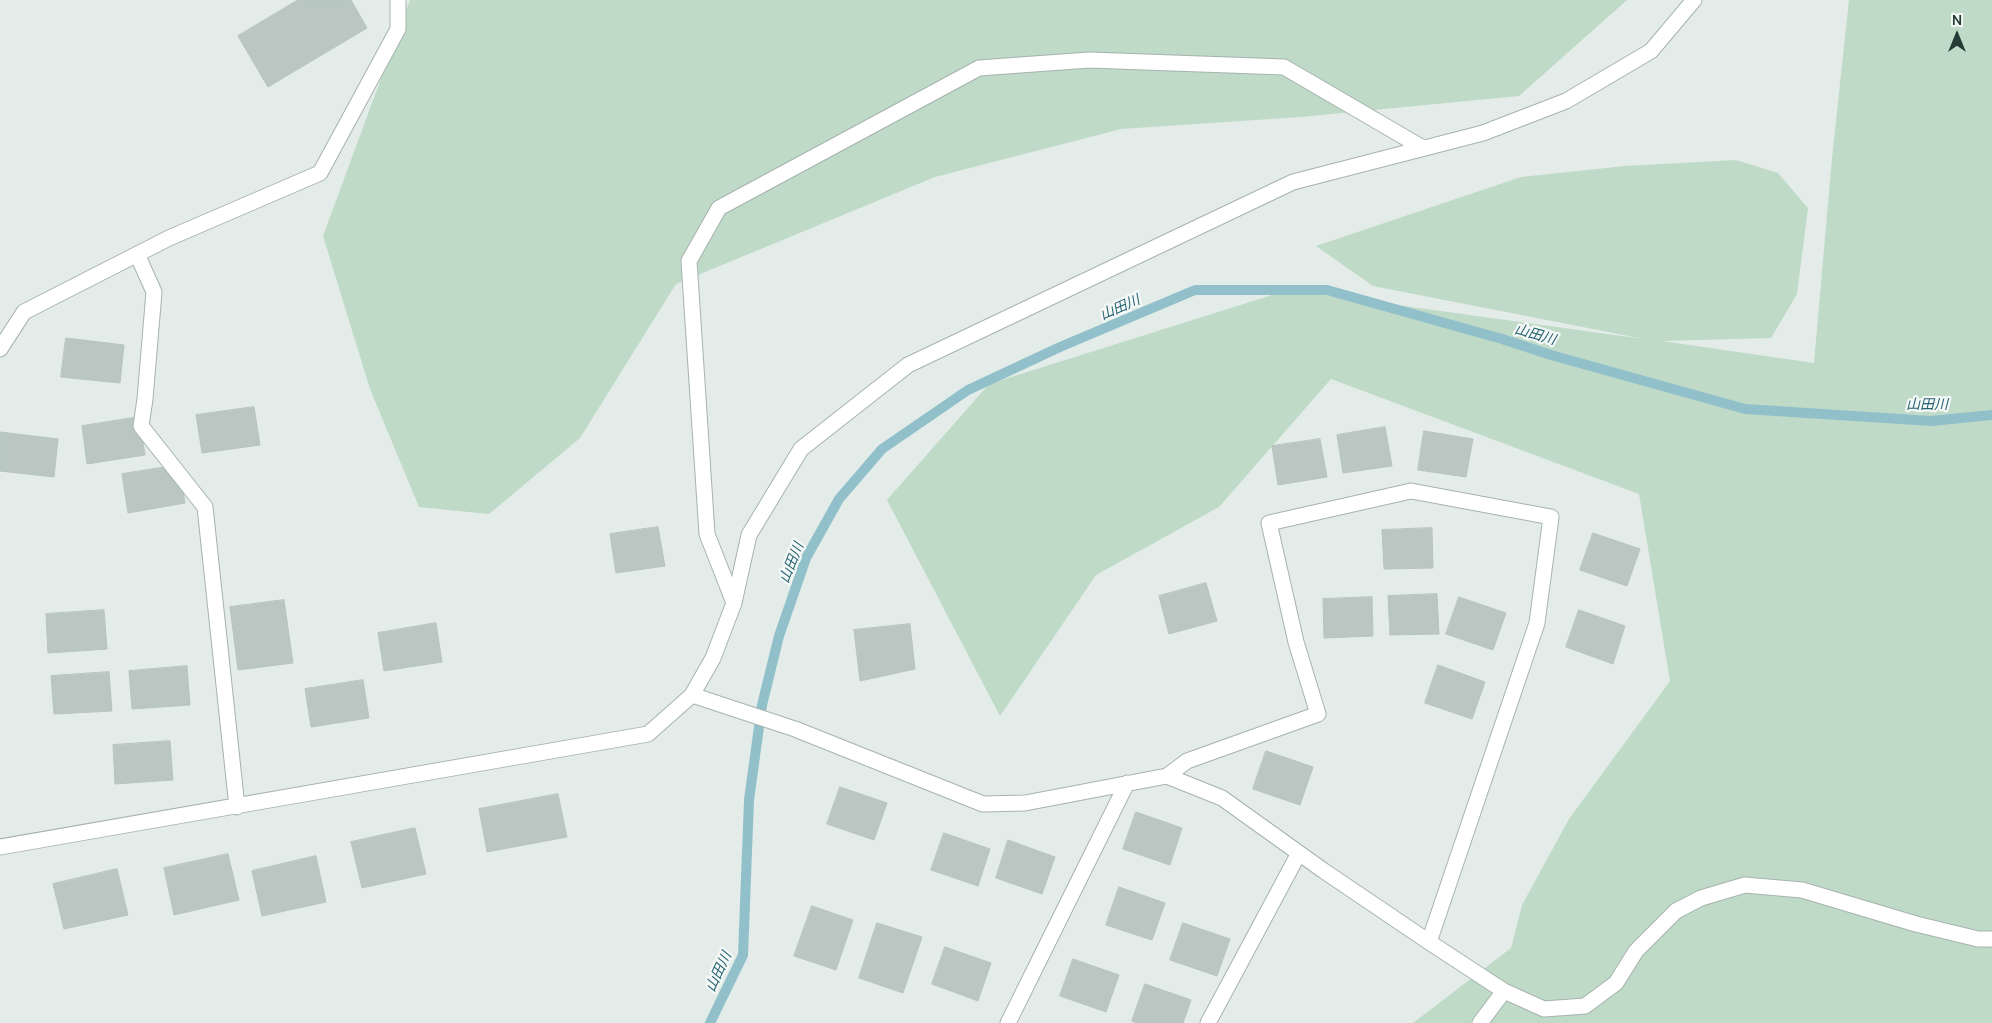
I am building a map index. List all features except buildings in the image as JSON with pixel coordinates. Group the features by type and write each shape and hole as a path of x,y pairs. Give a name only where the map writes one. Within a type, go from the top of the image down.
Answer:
{"street":[{"path":"0,349 24,312 169,238 320,173 398,29 398,0"},
{"path":"0,847 648,734 692,694 713,658 734,603 749,535 801,449 908,365 1293,182 1483,133 1566,101 1651,51 1694,0"},
{"path":"734,603 707,534 689,261 719,208 979,68 1089,60 1284,67 1422,148"},
{"path":"137,254 154,292 141,426 205,507 237,807"},
{"path":"692,694 795,729 984,804 1025,803 1167,776 1187,761 1318,714 1296,642 1269,522 1412,491 1551,517 1537,623 1429,942"},
{"path":"1167,776 1222,798 1298,853 1429,942 1504,991 1544,1009 1585,1006 1616,983 1636,951 1676,911 1701,898 1745,885 1802,890 1916,924 1978,939 1992,939"},
{"path":"1009,1023 1127,784"},
{"path":"1208,1023 1298,853"},
{"path":"1480,1023 1504,991"}],"green space":[{"path":"410,0 1627,0 1519,96 1301,117 1121,129 935,177 676,284 580,438 489,514 419,507 370,389 323,236"},
{"path":"1849,0 1992,0 1992,1023 1413,1023 1511,948 1522,905 1569,819 1670,681 1639,494 1331,379 1219,507 1096,575 1000,716 887,500 989,384 1288,290 1644,339 1373,286 1316,246 1521,177 1625,166 1736,160 1778,173 1808,208 1797,294 1771,338 1662,341 1814,363 1832,158"}],"waterway":[{"name":"山田川","path":"710,1023 743,955 749,800 762,705 779,636 806,558 839,499 882,449 968,390 1060,347 1195,290 1327,290 1745,409 1931,421 1992,415"}]}
